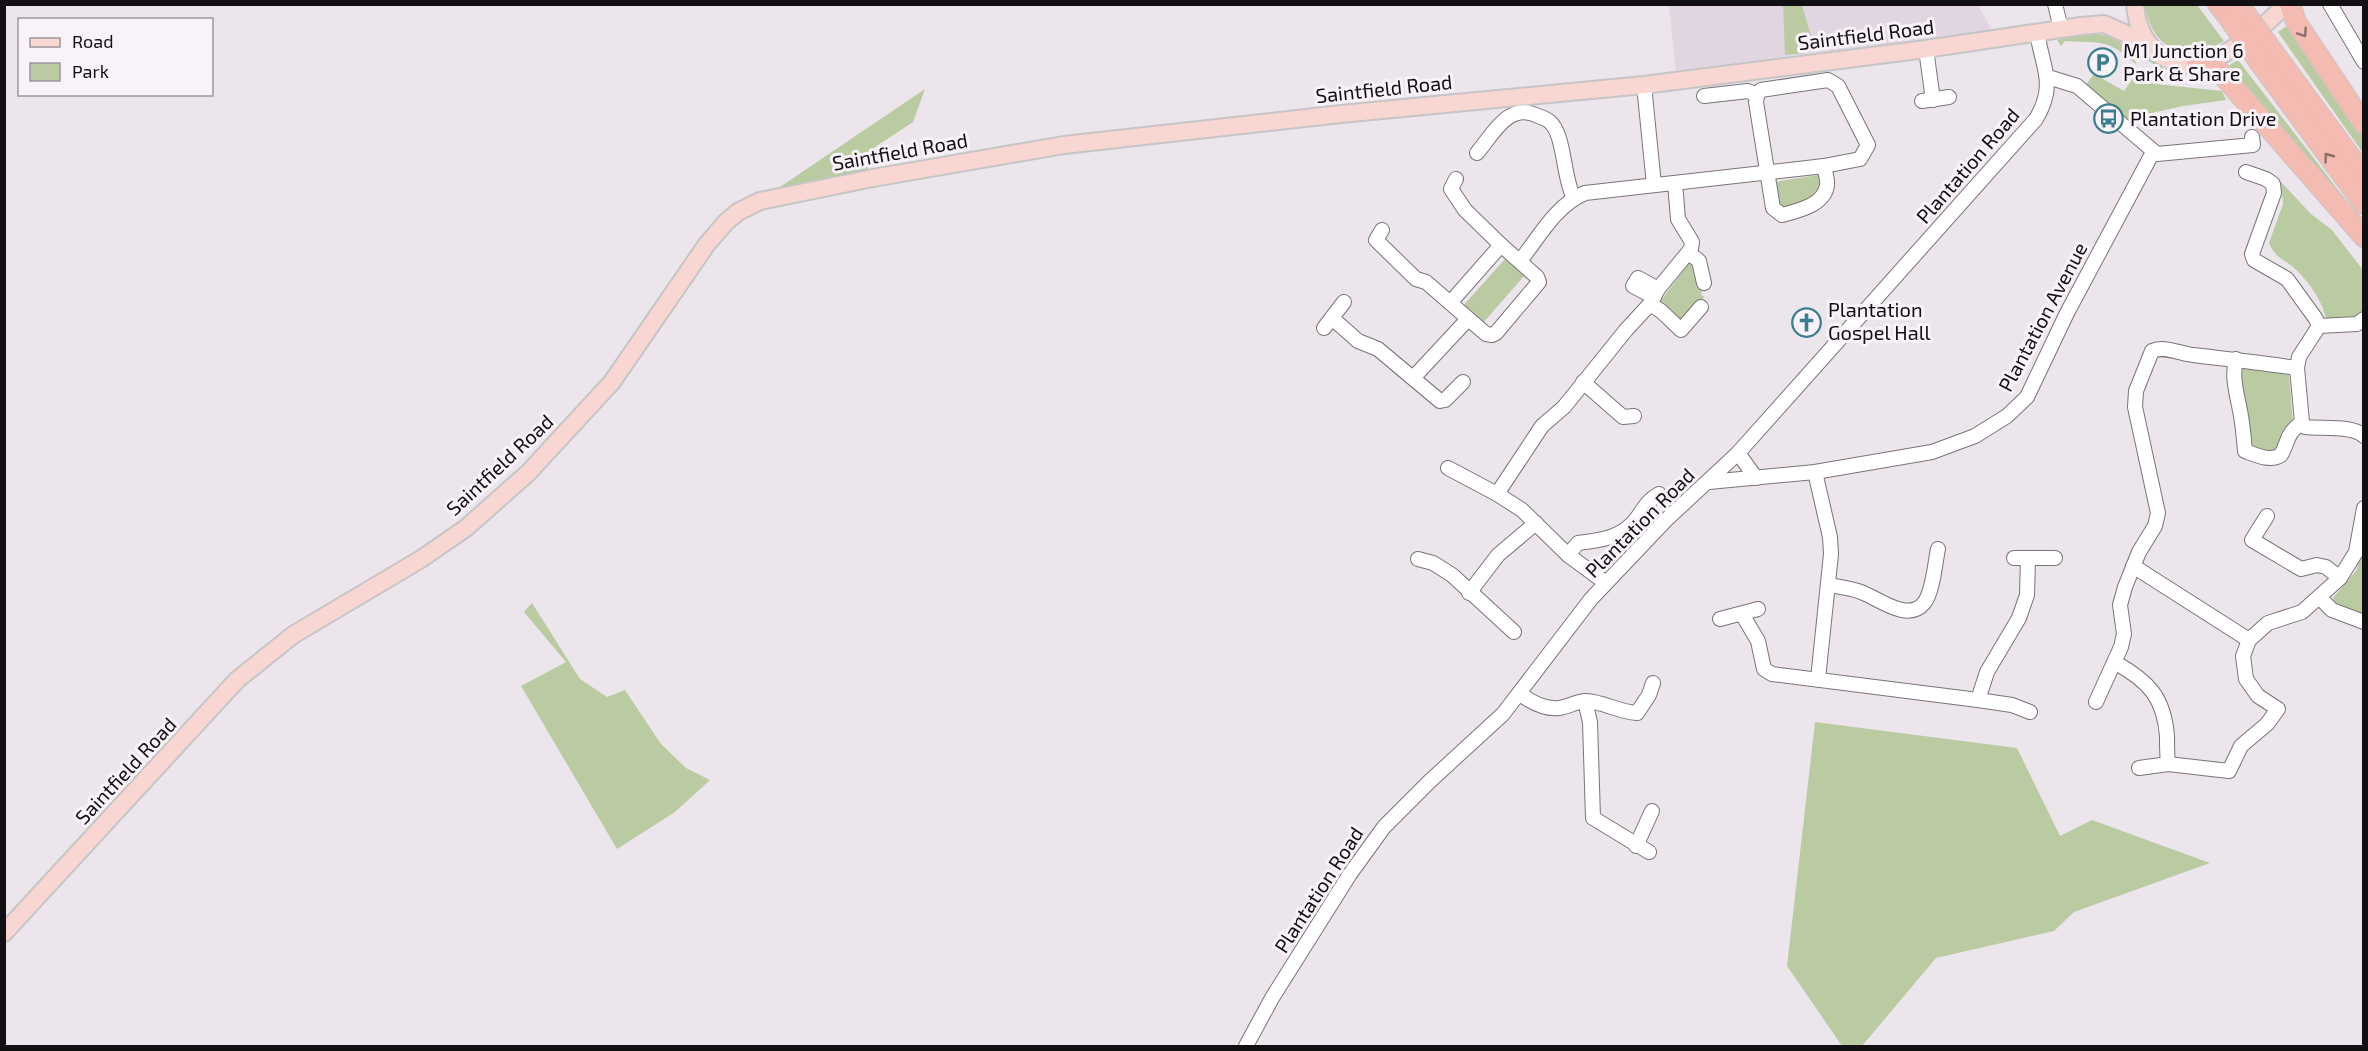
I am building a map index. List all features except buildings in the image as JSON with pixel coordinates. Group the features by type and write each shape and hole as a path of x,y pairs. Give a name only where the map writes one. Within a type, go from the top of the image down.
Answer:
{"highway":[{"path":"2290,4 2296,22 2364,124"},
{"path":"2232,9 2364,204"},
{"path":"2267,58 2364,175"},
{"path":"2198,63 2210,65 2221,73 2364,237"}],"main road":[{"name":"Saintfield Road","path":"4,933 237,680 293,634 466,528 528,473 612,382 707,244 738,212 760,201 1064,145 1341,114 1644,85 2104,24 2134,4"},
{"path":"2134,4 2137,24 2147,42"},
{"path":"2198,63 2207,62 2227,51 2272,18 2285,4"},
{"name":"Saintfield Road","path":"2104,24 2147,42 2170,60 2184,64 2198,63"}],"street":[{"path":"2055,4 2061,29"},
{"path":"2330,7 2364,62"},
{"name":"Plantation Road","path":"1246,1047 1272,998 1350,874 1384,827 1503,714 1580,612 1666,520 1738,453 2036,118 2046,95 2048,76 2037,32"},
{"path":"1926,49 1928,100 1949,96"},
{"path":"2048,76 2077,86 2153,152 2162,155 2253,145 2252,136"},
{"path":"1520,261 1563,207 1585,193 1768,174 1860,159 1868,145 1838,86 1828,80 1761,90 1756,102 1768,174 1773,208 1782,215 1807,208 1823,195 1827,185 1824,166"},
{"path":"1644,85 1654,186"},
{"path":"1704,96 1748,91 1757,95"},
{"path":"1477,153 1509,115 1519,111 1556,119 1568,184 1574,198"},
{"name":"Plantation Avenue","path":"1709,482 1815,472 1943,449 1975,436 1998,422 2022,404 2067,313 2153,152"},
{"path":"2253,170 2273,184 2274,193 2252,254 2254,260 2287,279 2319,326"},
{"path":"1497,494 1542,426 1564,406 1689,253 1692,242 1678,219 1675,183"},
{"path":"1375,237 1416,279 1426,282 1486,334 1496,333 1539,282 1520,261 1465,210 1449,186"},
{"path":"1450,303 1501,245"},
{"path":"1689,253 1698,261 1704,283"},
{"path":"1654,297 1661,311 1681,330 1701,307"},
{"path":"1344,302 1328,323 1358,341 1378,349 1440,401 1445,400 1463,382"},
{"path":"1413,378 1468,319"},
{"path":"2319,326 2357,324 2364,319"},
{"path":"2319,326 2299,357 2297,368 2301,422 2305,427 2351,429 2364,436"},
{"path":"2096,702 2116,663 2124,634 2120,605 2133,566 2155,526 2158,513 2135,407 2136,391 2148,357 2158,348 2191,355 2297,368"},
{"path":"2236,359 2234,368 2236,400 2241,414 2245,451 2276,458 2281,455 2290,431 2301,422"},
{"path":"1583,382 1626,419"},
{"path":"1738,453 1756,478"},
{"path":"1448,468 1463,471 1522,510 1568,555 1606,583"},
{"path":"1815,472 1830,537 1830,585 1818,679"},
{"path":"1568,555 1578,543 1612,538 1635,520 1648,500 1659,494"},
{"path":"2139,768 2168,764 2229,771 2241,746 2267,724 2278,709 2258,696 2246,679 2243,656 2249,640 2268,623 2302,612 2340,578 2361,541 2364,508"},
{"path":"2267,516 2252,540 2293,565 2301,568 2317,565 2326,567 2340,578"},
{"path":"1469,593 1498,555 1536,523"},
{"path":"1830,585 1857,591 1889,607 1904,610 1918,609 1929,595 1936,547"},
{"path":"1978,700 1987,672 2015,626 2027,595 2021,558 2055,558"},
{"path":"1418,559 1434,563 1452,575 1514,632"},
{"path":"2133,566 2249,640"},
{"path":"2320,598 2332,610 2364,622"},
{"path":"1720,619 1758,609"},
{"path":"1742,614 1758,641 1764,669 1772,674 2012,705 2030,712"},
{"path":"2116,663 2137,675 2153,691 2163,709 2168,764"},
{"path":"1520,694 1548,708 1558,708 1585,701 1637,713 1649,695 1653,683"},
{"path":"1585,701 1590,722 1593,818 1649,852"},
{"path":"1636,846 1652,811"}],"shaded area":[{"path":"1669,5 1978,5 1993,32 1789,56 1676,73"}],"green space":[{"path":"1783,5 1802,5 1812,39 1812,45 1805,53 1785,55"},
{"path":"2143,5 2197,5 2224,41 2200,51 2188,52 2168,46 2152,28 2147,15 2141,15"},
{"path":"2291,23 2363,135 2363,153 2278,32"},
{"path":"2088,34 2105,35 2118,41 2129,51 2137,65 2118,50 2104,44 2065,41 2061,46 2057,40"},
{"path":"2129,39 2148,56 2165,66 2184,71 2209,72 2188,75 2163,69 2138,52"},
{"path":"2238,60 2363,222 2340,200 2228,66"},
{"path":"2094,74 2124,91 2134,77 2156,84 2222,91 2226,100 2183,106 2125,119 2085,86"},
{"path":"925,89 913,122 875,147 866,174 780,187"},
{"path":"1818,175 1821,179 1821,189 1807,202 1791,208 1779,205 1776,183"},
{"path":"2281,182 2311,214 2332,230 2363,270 2363,313 2327,322 2322,306 2309,284 2272,248 2269,243 2283,204"},
{"path":"1505,259 1524,276 1483,323 1463,306"},
{"path":"1692,259 1703,286 1701,294 1704,297 1701,304 1682,322 1659,303"},
{"path":"2241,367 2289,375 2293,424 2283,434 2279,452 2271,453 2252,449 2241,399"},
{"path":"2363,549 2363,614 2334,603 2333,598 2356,571"},
{"path":"532,603 580,679 607,697 625,690 661,744 686,768 710,780 675,812 617,849 521,686 566,662 524,612"},
{"path":"1815,722 2017,748 2060,836 2092,820 2210,863 2074,912 2054,931 1936,958 1862,1046 1842,1046 1787,966"}],"place":[{"name":"M1 Junction 6 Park & Share","path":"2102,62"},
{"name":"Plantation Drive","path":"2109,119"},
{"name":"Plantation Gospel Hall","path":"1807,322"}]}
